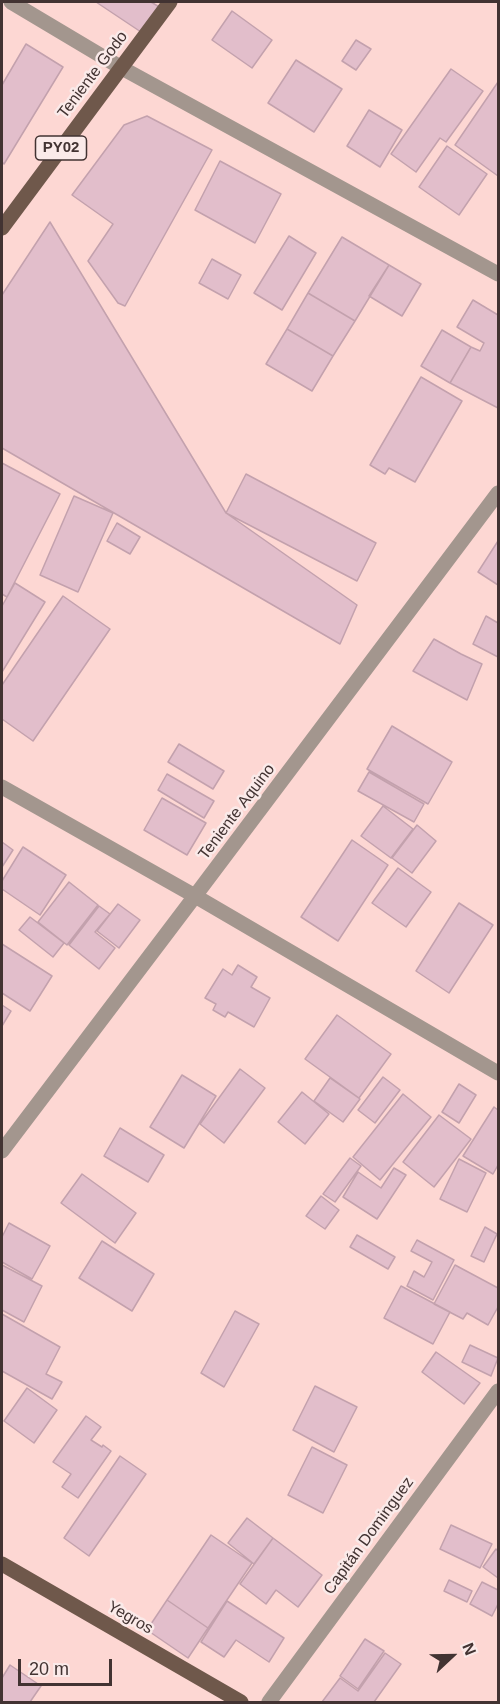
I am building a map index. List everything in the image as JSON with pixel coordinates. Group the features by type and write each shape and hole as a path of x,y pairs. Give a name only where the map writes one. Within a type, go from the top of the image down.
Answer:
{"main road":[{"name":"Teniente Godo","path":"2,228 170,2"},
{"name":"Yegros","path":"2,1564 241,1702"}],"street":[{"path":"11,2 120,68 498,273"},
{"name":"Teniente Aquino","path":"2,1151 498,493"},
{"path":"2,787 195,896 498,1074"},
{"name":"Capitán Dominguez","path":"269,1702 498,1391"}],"building":[{"path":"96,2 151,2 161,8 144,34"},
{"path":"232,11 272,40 252,68 212,40"},
{"path":"356,40 371,49 356,70 342,61"},
{"path":"26,44 63,67 4,164 2,162 2,85"},
{"path":"296,60 342,89 314,132 268,103"},
{"path":"451,69 483,91 446,142 440,138 416,172 391,154"},
{"path":"498,82 498,176 455,145"},
{"path":"369,110 402,130 380,167 347,146"},
{"path":"147,116 212,150 125,306 118,303 88,261 113,224 72,195 124,125"},
{"path":"447,146 487,174 459,215 419,187"},
{"path":"220,161 281,194 255,243 195,210"},
{"path":"50,222 226,513 357,605 340,644 2,448 2,295"},
{"path":"289,236 316,253 282,310 254,293"},
{"path":"342,237 389,265 355,321 308,293"},
{"path":"212,259 241,275 228,299 199,283"},
{"path":"389,265 421,284 402,316 369,296"},
{"path":"308,293 355,321 333,356 287,329"},
{"path":"473,300 498,315 498,408 450,383 471,347 480,351 484,343 457,327"},
{"path":"287,329 333,356 312,391 266,364"},
{"path":"442,330 471,347 450,383 421,366"},
{"path":"421,377 462,401 415,482 389,468 385,474 370,465"},
{"path":"2,463 60,494 7,597 2,594"},
{"path":"246,474 376,543 357,581 226,513"},
{"path":"74,496 113,513 78,592 40,575"},
{"path":"117,523 140,537 130,554 107,541"},
{"path":"498,541 498,585 478,572"},
{"path":"15,583 45,602 2,672 2,606"},
{"path":"63,596 110,629 33,741 2,719 2,685"},
{"path":"486,616 498,623 498,657 473,644"},
{"path":"434,639 482,664 467,700 413,671"},
{"path":"392,726 452,762 428,804 367,769"},
{"path":"179,744 224,771 213,789 168,762"},
{"path":"369,772 424,804 414,822 358,791"},
{"path":"167,774 214,801 204,818 158,790"},
{"path":"162,798 206,823 187,855 144,830"},
{"path":"383,806 413,829 391,858 361,836"},
{"path":"417,825 436,841 412,873 392,858"},
{"path":"352,840 388,865 338,941 301,917"},
{"path":"2,842 13,850 2,867"},
{"path":"23,847 66,875 40,915 2,889 2,881"},
{"path":"398,868 431,892 406,927 372,903"},
{"path":"69,882 98,905 67,945 38,922"},
{"path":"459,903 493,925 449,993 416,971"},
{"path":"118,904 140,920 119,948 97,931"},
{"path":"99,906 110,914 95,932 115,948 99,969 69,945"},
{"path":"30,917 64,943 53,957 19,930"},
{"path":"2,944 52,976 30,1011 2,993"},
{"path":"238,965 257,977 251,987 270,998 254,1027 228,1012 225,1017 213,1010 216,1004 205,998 223,969 232,975"},
{"path":"2,1005 11,1011 2,1026"},
{"path":"337,1015 391,1054 359,1098 305,1059"},
{"path":"240,1069 265,1088 224,1143 200,1124"},
{"path":"182,1075 216,1096 184,1148 150,1127"},
{"path":"383,1077 400,1090 375,1123 358,1110"},
{"path":"330,1078 360,1099 343,1122 314,1101"},
{"path":"459,1084 476,1095 459,1123 442,1112"},
{"path":"302,1092 329,1114 305,1144 278,1122"},
{"path":"403,1094 431,1117 380,1180 353,1157"},
{"path":"494,1107 498,1110 498,1165 493,1174 463,1156"},
{"path":"439,1115 471,1139 434,1187 403,1162"},
{"path":"120,1128 164,1155 148,1182 104,1156"},
{"path":"350,1158 361,1166 335,1202 323,1194"},
{"path":"459,1159 486,1173 467,1212 440,1199"},
{"path":"394,1168 406,1175 377,1219 343,1197 358,1172 381,1188"},
{"path":"82,1174 136,1213 115,1243 61,1203"},
{"path":"321,1196 339,1210 325,1229 306,1216"},
{"path":"9,1223 50,1246 32,1279 2,1262 2,1237"},
{"path":"485,1227 497,1234 484,1262 471,1256"},
{"path":"357,1235 395,1257 388,1269 350,1247"},
{"path":"417,1240 454,1260 433,1300 407,1286 414,1271 424,1277 432,1262 411,1251"},
{"path":"102,1241 154,1274 132,1311 79,1278"},
{"path":"2,1265 42,1286 24,1322 2,1310"},
{"path":"455,1265 498,1288 498,1307 488,1325 467,1313 463,1319 434,1304"},
{"path":"401,1286 450,1312 433,1344 384,1318"},
{"path":"235,1311 259,1324 224,1387 201,1373"},
{"path":"2,1314 60,1347 46,1374 62,1382 52,1399 2,1371"},
{"path":"470,1345 498,1358 491,1376 462,1362"},
{"path":"436,1352 480,1383 464,1404 422,1372"},
{"path":"315,1386 357,1407 334,1452 293,1430"},
{"path":"27,1388 57,1410 34,1443 4,1421"},
{"path":"86,1416 101,1427 91,1440 111,1451 78,1498 62,1487 71,1474 53,1462"},
{"path":"312,1447 347,1465 323,1513 288,1495"},
{"path":"120,1456 146,1474 89,1556 64,1538"},
{"path":"247,1518 273,1538 254,1564 228,1543"},
{"path":"451,1525 492,1544 480,1568 440,1549"},
{"path":"211,1535 252,1563 208,1628 167,1600"},
{"path":"273,1538 322,1575 298,1607 276,1590 266,1604 240,1584"},
{"path":"496,1549 498,1551 498,1578 483,1567"},
{"path":"449,1580 472,1591 467,1602 444,1591"},
{"path":"482,1582 498,1590 498,1604 492,1616 470,1604"},
{"path":"167,1600 208,1628 188,1658 147,1630"},
{"path":"227,1601 284,1638 269,1662 236,1640 224,1657 201,1642"},
{"path":"365,1639 384,1651 358,1689 340,1676"},
{"path":"385,1653 401,1664 374,1702 322,1702 340,1678 358,1691"},
{"path":"10,1665 41,1686 30,1702 2,1702 2,1678"}]}
